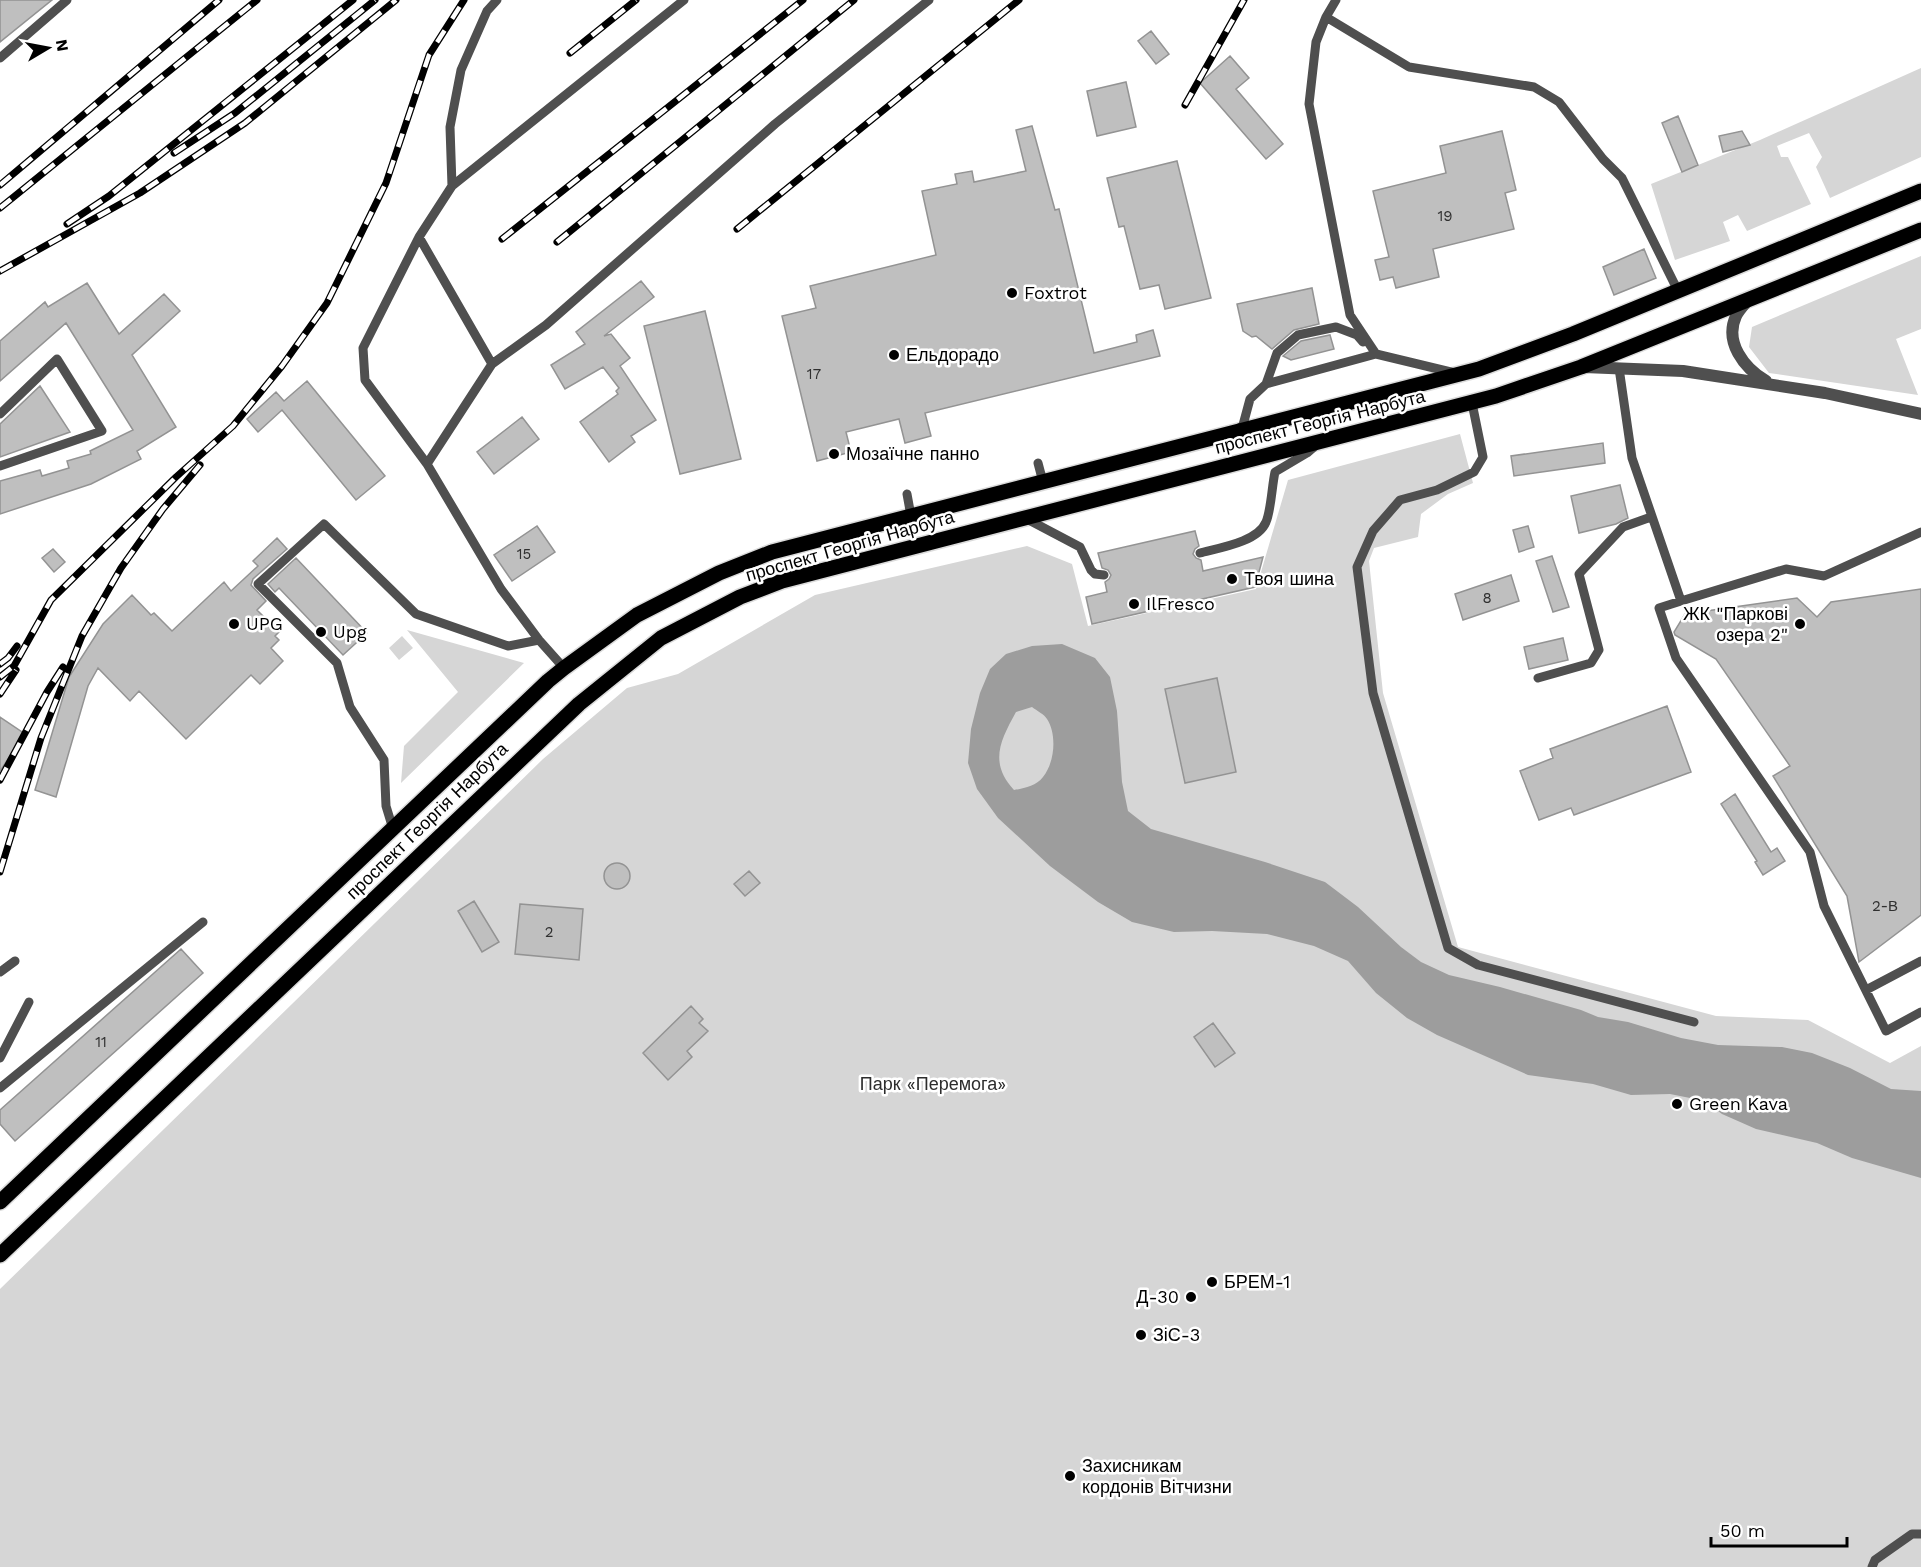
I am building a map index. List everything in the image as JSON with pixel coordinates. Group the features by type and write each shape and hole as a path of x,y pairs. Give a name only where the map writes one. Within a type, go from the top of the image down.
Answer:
{"main road":[{"name":"проспект Георгія Нарбута","path":"0,1202 564,668 637,615 719,573 772,552 1479,369 1574,334 1921,191"},
{"name":"проспект Георгія Нарбута","path":"0,1255 579,704 661,638 740,597 782,581 1496,396 1581,367 1921,230"}],"street":[{"path":"1748,300 1736,316 1733,331 1735,346 1745,365 1772,384"},
{"path":"1581,367 1683,370 1772,384 1921,414"}],"lane":[{"path":"0,58 67,0"},
{"path":"452,186 450,127 461,70 487,11 497,0"},
{"path":"564,668 539,640 501,588 426,464 365,380 363,348 419,237 452,186 684,0"},
{"path":"426,464 492,364 546,325 775,124 929,0"},
{"path":"1336,0 1316,42 1309,104 1350,315 1376,354"},
{"path":"1326,17 1409,67 1534,87 1559,102 1603,159 1622,178 1678,291"},
{"path":"419,237 492,364"},
{"path":"1234,433 1242,425 1250,399 1266,384 1277,353 1298,335 1336,327 1357,335 1376,354"},
{"path":"1266,384 1376,354 1461,374"},
{"path":"0,414 57,359 102,431 0,466"},
{"path":"1619,368 1632,458 1681,601"},
{"path":"1472,403 1483,457 1474,472 1437,490 1400,500 1373,531 1357,567 1373,693 1448,948 1478,965 1694,1022"},
{"path":"1200,553 1233,545 1253,537 1266,524 1275,472 1307,453 1319,442"},
{"path":"1038,463 1043,482"},
{"path":"907,495 911,516"},
{"path":"1538,678 1591,663 1599,650 1579,574 1623,527 1651,517"},
{"path":"1025,518 1080,548 1091,570 1095,574 1104,575"},
{"path":"393,829 386,806 384,760 350,707 337,663 258,584 324,524 416,614 508,646 539,640"},
{"path":"1921,532 1824,576 1786,569 1659,608 1676,658 1810,852 1824,906 1887,1031 1921,1012"},
{"path":"0,1088 202,922"},
{"path":"0,972 15,961"},
{"path":"1866,990 1921,961"},
{"path":"0,1058 28,1002"},
{"path":"1872,1567 1875,1560 1912,1534 1921,1534"}],"green space":[{"path":"1921,68 1921,157 1830,198 1816,167 1822,157 1809,133 1777,146 1781,157 1788,157 1811,204 1747,231 1738,215 1723,222 1730,241 1675,260 1651,184 1760,140"},
{"path":"1921,256 1921,329 1896,339 1918,395 1769,373 1749,347 1752,327"},
{"name":"Парк «Перемога»","path":"1460,434 1473,483 1448,494 1421,514 1418,537 1374,548 1369,561 1383,693 1458,947 1716,1016 1808,1020 1890,1063 1921,1046 1921,1567 0,1567 0,1289 543,759 627,688 678,674 815,595 1027,546 1072,564 1088,626 1256,589 1288,480"},
{"path":"407,630 524,663 401,783 404,746 458,692"},
{"path":"402,636 413,648 399,660 389,648"}],"shaded area":[{"path":"1062,644 1095,658 1110,677 1117,711 1122,782 1128,811 1151,829 1325,882 1358,907 1401,947 1421,962 1449,975 1681,1038 1718,1045 1782,1047 1812,1053 1850,1068 1891,1089 1921,1091 1921,1178 1852,1158 1817,1143 1756,1129 1722,1114 1705,1101 1670,1094 1631,1095 1593,1084 1528,1075 1437,1035 1407,1018 1376,993 1348,961 1314,946 1267,934 1212,931 1174,932 1132,922 1098,902 1050,866 998,818 977,789 968,763 971,729 980,693 990,669 1006,654 1032,646","holes":["1032,707 1046,717 1050,725 1053,740 1052,756 1047,771 1037,783 1014,790 1006,780 999,761 1002,742 1016,712"]}],"building":[{"path":"0,0 52,0 0,42"},
{"path":"1151,31 1169,54 1156,64 1138,41"},
{"path":"1230,56 1249,78 1236,89 1283,144 1266,159 1200,83"},
{"path":"1126,82 1136,127 1097,136 1087,91"},
{"path":"1678,116 1698,165 1682,172 1662,123"},
{"path":"1032,126 1055,210 1059,209 1094,353 1137,342 1136,335 1153,330 1160,356 925,413 931,436 905,443 899,419 846,432 851,452 817,461 782,316 816,308 810,286 936,255 922,191 957,184 955,174 972,171 974,182 1026,171 1016,130"},
{"path":"1502,131 1516,190 1505,193 1514,229 1433,249 1439,277 1396,288 1393,277 1380,280 1375,260 1389,257 1373,191 1446,173 1440,146"},
{"path":"1742,131 1750,145 1723,152 1719,136"},
{"path":"1177,161 1211,298 1165,309 1159,285 1140,289 1124,226 1119,227 1107,178"},
{"path":"1644,249 1656,278 1614,295 1603,267"},
{"path":"641,281 654,297 604,336 611,334 630,358 620,366 656,420 631,436 635,442 609,462 580,422 618,394 616,391 619,388 603,367 565,389 551,365 585,344 576,332"},
{"path":"87,283 119,334 164,294 180,311 132,355 176,427 137,451 141,459 91,484 0,514 0,481 40,470 42,476 69,468 67,461 91,454 90,451 133,430 66,323 0,381 0,341 45,302 48,307"},
{"path":"1312,288 1319,324 1294,330 1272,349 1256,336 1252,337 1243,331 1237,304"},
{"path":"705,311 741,459 680,474 644,326"},
{"path":"1330,335 1334,349 1291,360 1283,356 1301,341"},
{"path":"307,381 385,476 356,500 282,410 258,432 247,419 276,392 284,401"},
{"path":"40,386 70,432 0,457 0,424"},
{"path":"522,417 539,439 494,474 477,452"},
{"path":"1603,443 1605,463 1514,476 1511,456"},
{"path":"1620,485 1628,518 1616,524 1579,533 1571,496"},
{"path":"537,526 555,552 512,581 494,555"},
{"path":"1528,526 1534,547 1519,552 1513,530"},
{"path":"1195,531 1199,546 1193,554 1201,560 1203,571 1263,557 1255,587 1092,624 1086,597 1107,592 1105,582 1111,575 1108,570 1102,568 1098,553"},
{"path":"277,538 287,549 253,579 251,585 266,601 257,610 279,632 275,636 279,640 271,648 283,661 260,684 251,675 186,739 139,691 130,701 98,668 88,686 56,797 35,790 69,677 103,624 132,595 151,615 154,613 172,631 224,582 231,591 258,566 253,561"},
{"path":"53,549 65,562 54,572 42,558"},
{"path":"1552,556 1569,607 1553,612 1536,561"},
{"path":"296,558 367,633 343,655 279,588 275,592 268,584"},
{"path":"1511,575 1519,601 1463,620 1455,594"},
{"path":"1921,589 1921,915 1859,962 1847,896 1773,776 1790,766 1716,659 1675,635 1674,632 1685,614 1797,598 1817,617 1831,602"},
{"path":"1563,638 1568,660 1529,669 1524,647"},
{"path":"1217,678 1236,772 1185,783 1165,689"},
{"path":"1667,706 1691,772 1574,815 1571,808 1539,820 1520,771 1553,758 1550,749"},
{"path":"0,717 25,734 0,771"},
{"path":"1735,794 1771,852 1777,848 1785,861 1763,875 1755,862 1757,861 1721,804"},
{"path":"617,863 626,867 630,876 626,885 617,889 608,885 604,876 608,867"},
{"path":"749,871 760,883 745,896 734,884"},
{"path":"474,901 499,942 482,952 458,911"},
{"path":"520,904 583,909 579,960 515,954"},
{"path":"181,949 203,973 15,1141 0,1124 0,1110"},
{"path":"691,1006 703,1019 699,1023 708,1031 687,1051 692,1057 668,1080 643,1053"},
{"path":"1213,1023 1235,1053 1215,1067 1194,1037"}],"railway":[{"path":"0,185 219,0"},
{"path":"0,208 257,0"},
{"path":"67,224 109,196 353,0"},
{"path":"174,153 235,113 375,0"},
{"path":"0,271 140,193 245,123 396,0"},
{"path":"0,677 14,666 51,600 176,477 233,426 282,366 327,303 386,183 429,55 464,0"},
{"path":"570,53 636,0"},
{"path":"502,239 803,0"},
{"path":"557,242 854,0"},
{"path":"737,229 1019,0"},
{"path":"1185,105 1244,0"},
{"path":"0,872 41,738 82,636 121,568 163,509 200,465"},
{"path":"0,664 17,646"},
{"path":"0,780 47,692 63,667"},
{"path":"0,694 16,670"}],"place":[{"name":"Foxtrot","path":"1012,293"},
{"name":"Ельдорадо","path":"894,355"},
{"name":"Мозаїчне панно","path":"834,454"},
{"name":"Твоя шина","path":"1232,579"},
{"name":"IlFresco","path":"1134,604"},
{"name":"UPG","path":"234,624"},
{"name":"ЖК \"Паркові озера 2\"","path":"1800,624"},
{"name":"Upg","path":"321,632"},
{"name":"Green Kava","path":"1677,1104"},
{"name":"БРЕМ-1","path":"1212,1282"},
{"name":"Д-30","path":"1191,1297"},
{"name":"ЗіС-3","path":"1141,1335"},
{"name":"Захисникам кордонів Вітчизни","path":"1070,1476"}]}
